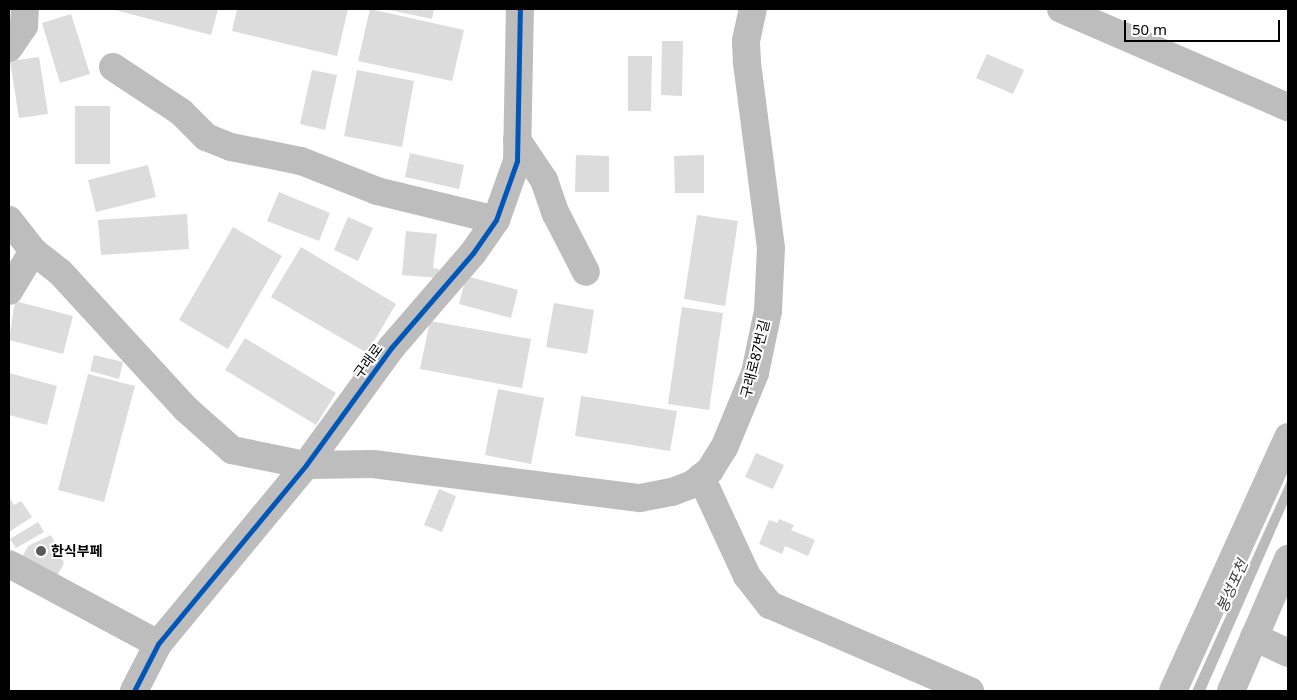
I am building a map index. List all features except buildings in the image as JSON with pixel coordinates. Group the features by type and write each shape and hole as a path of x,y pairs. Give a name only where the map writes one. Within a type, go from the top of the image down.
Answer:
{"street":[{"path":"9,48 24,26 24,9"},
{"name":"구래로","path":"134,691 158,644 306,465 391,348 473,253 496,220 517,161 520,9"},
{"name":"구래로87번길","path":"9,220 33,251 60,272 219,442 245,454 306,465 373,464 640,498 672,492 701,477 724,448 739,418 755,372 768,311 771,248 747,62 746,41 753,9"},
{"path":"1061,9 1288,107"},
{"path":"113,67 181,112 206,136 231,147 301,161 377,191 496,220"},
{"path":"518,140 544,180 556,214 586,272"},
{"path":"9,291 33,251"},
{"path":"1173,691 1288,437"},
{"path":"701,477 746,576 770,605 970,691"},
{"path":"1231,691 1288,559"},
{"path":"9,564 158,644"},
{"path":"1254,638 1288,653"}],"shaded area":[{"path":"1288,479 1288,502 1205,691 1192,691"}],"cycle path":[{"path":"134,691 158,644 306,465 391,348 473,253 496,220 517,161 520,9"}],"place":[{"name":"한식부페","path":"41,551"}],"water label":[{"name":"봉성포천","path":"1232,586"}]}
